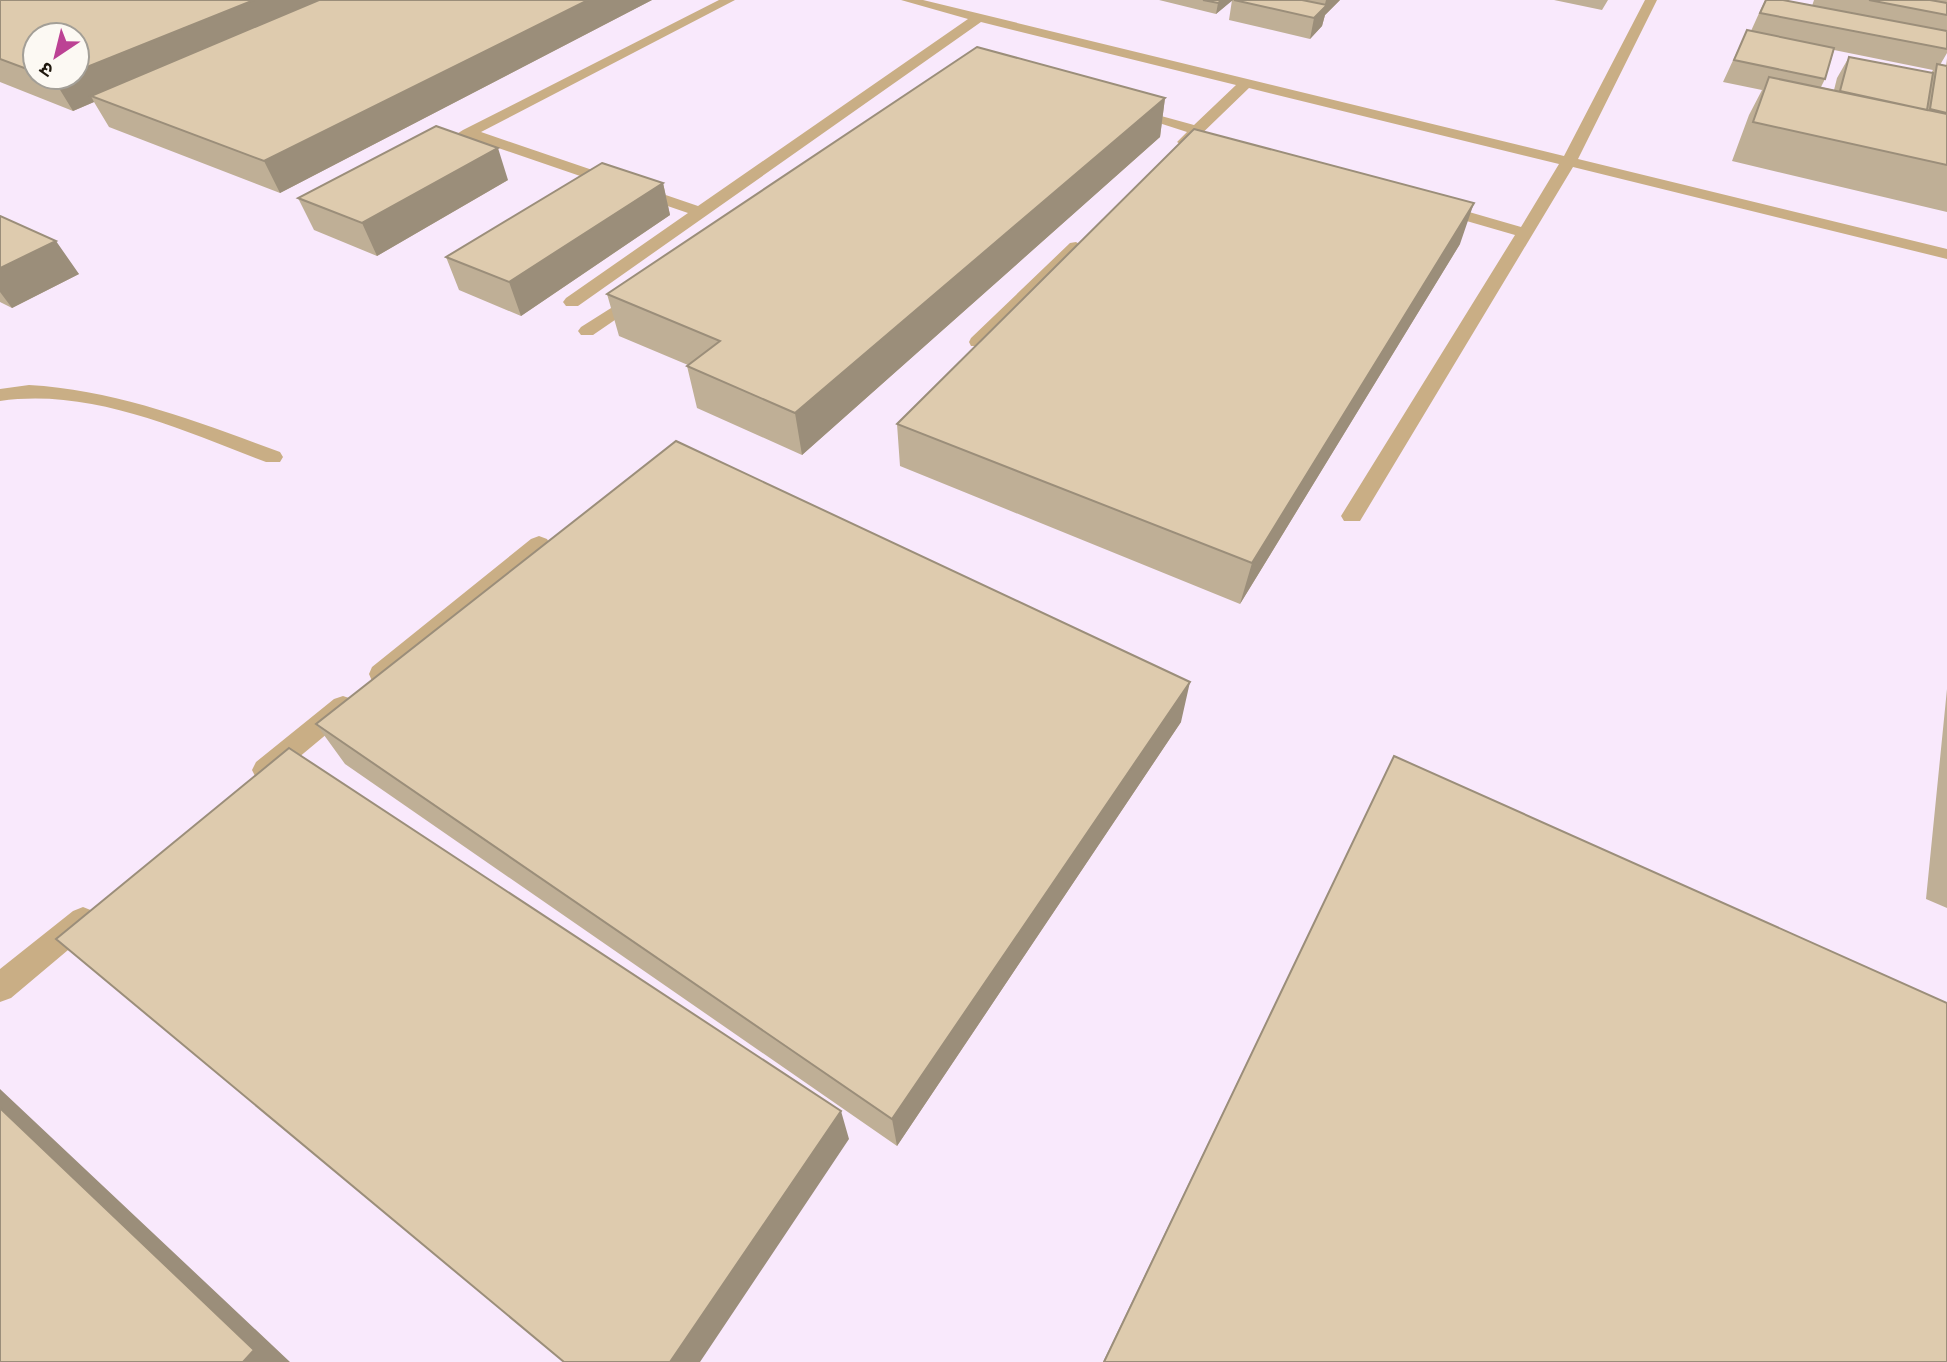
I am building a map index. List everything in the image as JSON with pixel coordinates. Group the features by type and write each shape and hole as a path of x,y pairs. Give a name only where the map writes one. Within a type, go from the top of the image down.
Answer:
{"lane":[{"path":"423,160 468,133 729,0"},
{"path":"907,0 1947,254"},
{"path":"1352,516 1569,161 1651,0"},
{"path":"572,302 979,18"},
{"path":"1176,150 1246,83"},
{"path":"1119,109 1196,130"},
{"path":"468,133 700,212"},
{"path":"1422,204 1525,233"},
{"path":"978,342 1087,236"},
{"path":"587,331 655,285"},
{"path":"0,395 33,390 85,398 143,413 273,457"},
{"path":"248,784 539,544"},
{"path":"0,988 97,908"}],"shaded area":[{"path":"0,0 1947,0 1947,1362 0,1362"}],"building":[{"path":"0,0 254,0 91,65 91,21 21,21 21,67 0,59"},
{"path":"319,0 588,0 264,161 91,96"},
{"path":"1234,0 1302,0 1327,5 1314,18"},
{"path":"1766,0 1783,0 1947,31 1947,49 1760,13"},
{"path":"1869,0 1930,0 1947,3 1947,15"},
{"path":"1747,30 1834,48 1825,79 1734,60"},
{"path":"977,47 1165,98 795,413 687,366 720,341 607,294"},
{"path":"1849,57 1933,73 1927,110 1840,91"},
{"path":"1937,64 1947,66 1947,113 1930,109"},
{"path":"1769,77 1947,114 1947,165 1753,122"},
{"path":"436,126 498,148 362,223 298,198"},
{"path":"1194,129 1474,203 1252,563 897,424"},
{"path":"602,163 663,183 509,282 446,257"},
{"path":"0,216 56,241 0,268"},
{"path":"676,441 1190,682 892,1119 316,724"},
{"path":"289,748 841,1111 670,1362 564,1362 56,939"},
{"path":"1394,756 1947,1003 1947,1362 1104,1362"},
{"path":"0,1108 254,1350 243,1362 0,1362"}]}
